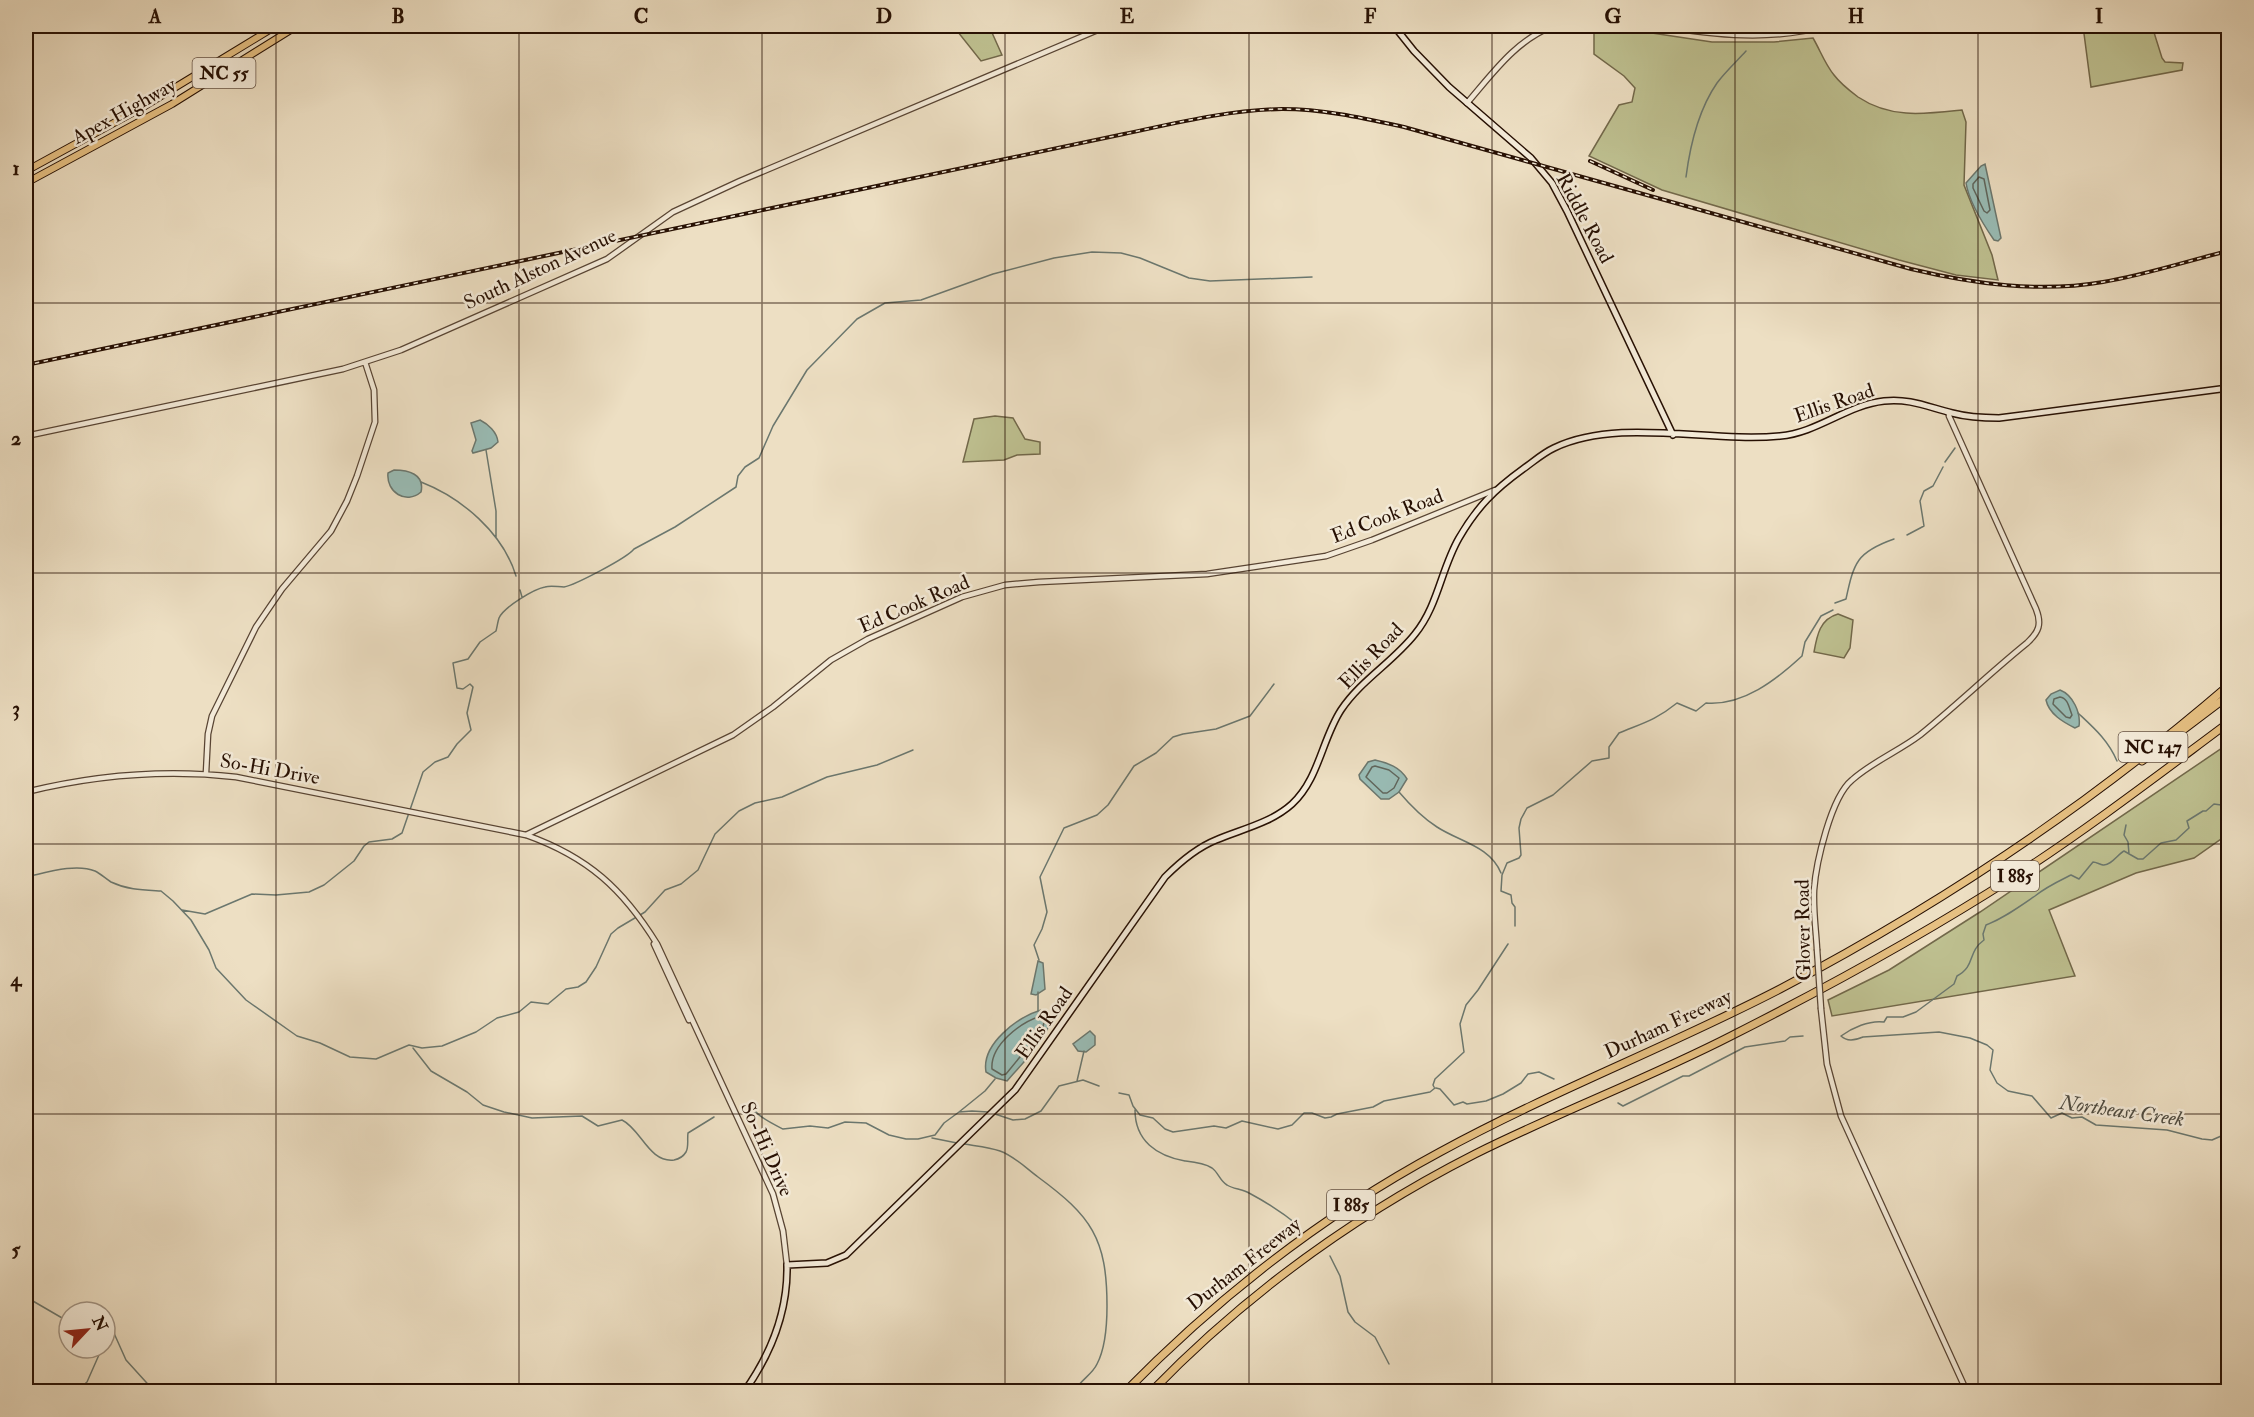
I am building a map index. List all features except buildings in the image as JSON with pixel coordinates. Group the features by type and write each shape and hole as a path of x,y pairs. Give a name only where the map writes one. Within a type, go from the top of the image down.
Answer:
{"highway":[{"name":"Durham Freeway","path":"1125,1392 1180,1337 1241,1285 1304,1236 1370,1192 1487,1128 1700,1028 1818,969 1968,879 2078,807 2229,686"},
{"name":"I 885","path":"2078,807 2229,696"},
{"name":"Durham Freeway","path":"1151,1392 1193,1350 1252,1299 1315,1251 1380,1208 1472,1156 1729,1037 1895,949 2054,850 2229,723"}],"main road":[{"name":"Apex Highway","path":"26,171 143,108 276,26"},
{"name":"Apex Highway","path":"26,183 172,104 297,26"},
{"name":"Riddle Road","path":"1394,26 1431,69 1522,149 1552,183 1577,230 1673,435"},
{"name":"Ellis Road","path":"787,1265 827,1263 846,1255 1015,1090 1165,877 1180,861 1215,840 1264,822 1293,803 1308,784 1340,712 1358,688 1415,634 1430,610 1457,541 1477,511 1495,490 1551,449 1577,439 1621,433 1781,436 1797,433 1858,407 1886,400 1914,402 1971,417 1999,418 2229,388"},
{"path":"744,1392 776,1337 787,1287 787,1265"}],"street":[{"name":"South Alston Avenue","path":"26,436 305,377 365,362 401,350 597,264 618,252 673,212 740,181 1107,26"},
{"path":"1467,103 1513,50 1532,36 1553,26"},
{"path":"1659,26 1735,35 1789,33 1826,26"},
{"name":"So-Hi Drive","path":"365,362 374,390 376,410 374,430 366,453 335,525 270,604 218,700 208,734 206,773 287,785 526,835 544,841 586,863 618,891 643,922 773,1194 783,1231 787,1265"},
{"name":"Glover Road","path":"1949,412 1967,460 2036,609 2039,628 2027,643 1927,729 1865,770 1843,790 1836,803 1817,870 1814,900 1827,1064 1843,1122 1967,1392"},
{"name":"Ed Cook Road","path":"526,835 733,735 773,707 831,660 868,639 962,597 1005,585 1207,574 1326,556 1372,540 1495,490"},
{"path":"26,792 118,776 162,772 206,773"}],"green space":[{"path":"949,26 989,26 1002,55 981,61 958,32"},
{"path":"1605,26 1712,42 1774,42 1813,38 1836,78 1855,95 1870,104 1896,112 1909,113 1962,110 1966,122 1964,185 1992,255 1998,280 1956,275 1899,260 1662,190 1589,156 1619,105 1632,102 1635,88 1624,76 1594,54 1594,28"},
{"path":"2083,26 2152,26 2162,58 2165,62 2183,63 2182,70 2091,87"},
{"path":"995,416 1013,418 1025,439 1040,442 1040,454 1017,455 1004,460 963,462 974,419"},
{"path":"1838,614 1853,620 1850,648 1844,658 1814,652 1823,624"},
{"path":"2228,744 2228,834 2194,858 2136,873 2049,910 2075,976 1832,1016 1828,1000 1889,970 1980,912"}],"water":[{"path":"1985,164 2001,238 1998,241 1994,240 1977,213 1966,183"},
{"path":"480,420 492,429 498,442 491,448 473,453 476,440 471,423"},
{"path":"394,470 410,472 418,477 422,486 421,492 415,496 403,497 394,491 388,480 388,473"},
{"path":"2060,690 2069,696 2077,710 2079,726 2075,728 2057,717 2046,700 2051,694"},
{"path":"1375,760 1393,766 1407,779 1399,792 1389,799 1381,799 1360,779 1359,775 1368,762"},
{"path":"1038,961 1043,963 1045,989 1036,995 1031,994"},
{"path":"1041,1010 1048,1011 1050,1019 1048,1028 1036,1048 1007,1081 986,1072 989,1051 995,1042 1012,1025"},
{"path":"1090,1031 1095,1036 1095,1045 1086,1052 1078,1051 1073,1044"}],"waterway":[{"path":"1686,177 1693,140 1705,104 1717,83 1746,51"},
{"path":"182,910 205,914 252,894 276,895 309,892 324,885 354,861 369,842 392,839 402,833 423,772 435,762 448,757 471,730 467,713 473,687 470,684 463,689 457,688 453,663 468,659 480,642 496,631 502,614 520,599 545,587 570,585 600,571 675,527 736,487 738,476 745,467 759,458 773,426 807,370 857,319 885,303 921,300 993,274 1054,258 1092,252 1121,253 1140,258 1189,278 1210,281 1312,277"},
{"path":"1945,462 1955,448"},
{"path":"486,450 496,511 496,537"},
{"path":"1907,535 1924,526 1920,501 1924,491 1933,486 1943,467"},
{"path":"421,482 451,497 479,519 501,545 516,576"},
{"path":"1835,603 1846,599 1859,560 1872,549 1894,539"},
{"path":"520,590 522,597"},
{"path":"1515,926 1515,907 1511,895 1501,891 1502,875 1507,863 1521,855 1519,828 1527,808 1553,795 1592,761 1609,758 1609,747 1619,733 1656,717 1677,703 1696,711 1706,703 1733,700 1758,690 1802,656 1805,642 1821,616 1833,610"},
{"path":"1039,960 1034,945 1047,912 1040,877 1064,828 1097,815 1108,805 1134,766 1156,753 1173,737 1216,729 1250,716 1274,684"},
{"path":"2078,713 2105,741 2117,761"},
{"path":"26,877 78,868 95,871 123,887 161,891 191,920 209,950 216,968 246,1000 297,1036 320,1043 350,1057 376,1059 409,1045 422,1048 442,1046 476,1032 497,1018 519,1012 531,1002 548,1004 566,989 578,987 586,982 596,967 611,934 645,912 665,890 681,884 698,870 715,834 739,811 755,803 782,797 827,777 877,765 913,750"},
{"path":"1399,792 1432,823 1490,857 1501,873"},
{"path":"2228,806 2214,804 2187,821 2189,828 2176,840 2161,843 2143,859 2138,859 2124,851 2106,865 2093,862 2079,879 2071,875 2048,887 2011,912 1986,925 1984,940 1975,949 1967,968 1957,976 1954,984 1916,1012 1903,1017 1887,1017 1884,1022 1861,1025 1841,1036 1852,1040 1863,1037 1939,1032 1970,1038 1993,1050 1990,1070 1997,1083 2008,1091 2032,1096 2051,1118 2062,1113 2072,1118 2082,1117 2096,1125 2167,1130 2212,1140 2228,1133"},
{"path":"2126,825 2124,835 2128,842 2129,854"},
{"path":"1434,1087 1435,1079 1464,1052 1460,1024 1466,1005 1508,944"},
{"path":"1038,992 1038,1011"},
{"name":"Northeast Creek","path":"1618,1103 1623,1106 1745,1047 1803,1036"},
{"name":"Northeast Creek","path":"413,1048 431,1071 467,1092 483,1105 532,1118 582,1116 598,1126 622,1120 635,1130 652,1151 665,1160 674,1160 685,1154 688,1133 714,1117"},
{"path":"1077,1081 1084,1051"},
{"name":"Northeast Creek","path":"1436,1088 1440,1089 1454,1105 1463,1102 1467,1104 1486,1101 1503,1094 1521,1083 1528,1074 1539,1072 1554,1079"},
{"path":"959,1112 985,1091 995,1079"},
{"name":"Northeast Creek","path":"992,1113 1013,1120 1025,1119 1041,1111 1059,1086 1083,1080 1099,1086"},
{"name":"Northeast Creek","path":"1119,1093 1129,1095 1140,1115 1153,1118 1165,1129 1173,1132 1214,1126 1226,1128 1242,1121 1278,1129 1292,1125 1304,1113 1312,1113 1325,1118 1331,1117 1373,1107 1384,1101 1430,1092 1435,1088"},
{"path":"1135,1110 1136,1121 1143,1138 1157,1151 1175,1159 1209,1166 1227,1185 1255,1196 1299,1226"},
{"name":"Northeast Creek","path":"746,1112 756,1112 783,1129 810,1126 828,1128 845,1122 866,1123 889,1135 906,1139 935,1135 944,1123 959,1112 988,1112"},
{"path":"932,1138 957,1143"},
{"path":"964,1144 1000,1151 1020,1163 1071,1204 1083,1217 1099,1246 1106,1283 1107,1320 1104,1343 1095,1368 1074,1392"},
{"path":"1330,1256 1340,1276 1348,1312 1355,1322 1375,1337 1389,1364"},
{"path":"26,1297 57,1315"},
{"path":"117,1340 126,1360 155,1392"},
{"path":"65,1392 81,1387 87,1382 97,1360"}],"railway":[{"path":"26,365 1183,122 1222,114 1262,110 1298,109 1328,112 1404,127 1911,269 1983,283 2055,287 2103,282 2228,251"},
{"path":"1590,161 1653,190"}]}
